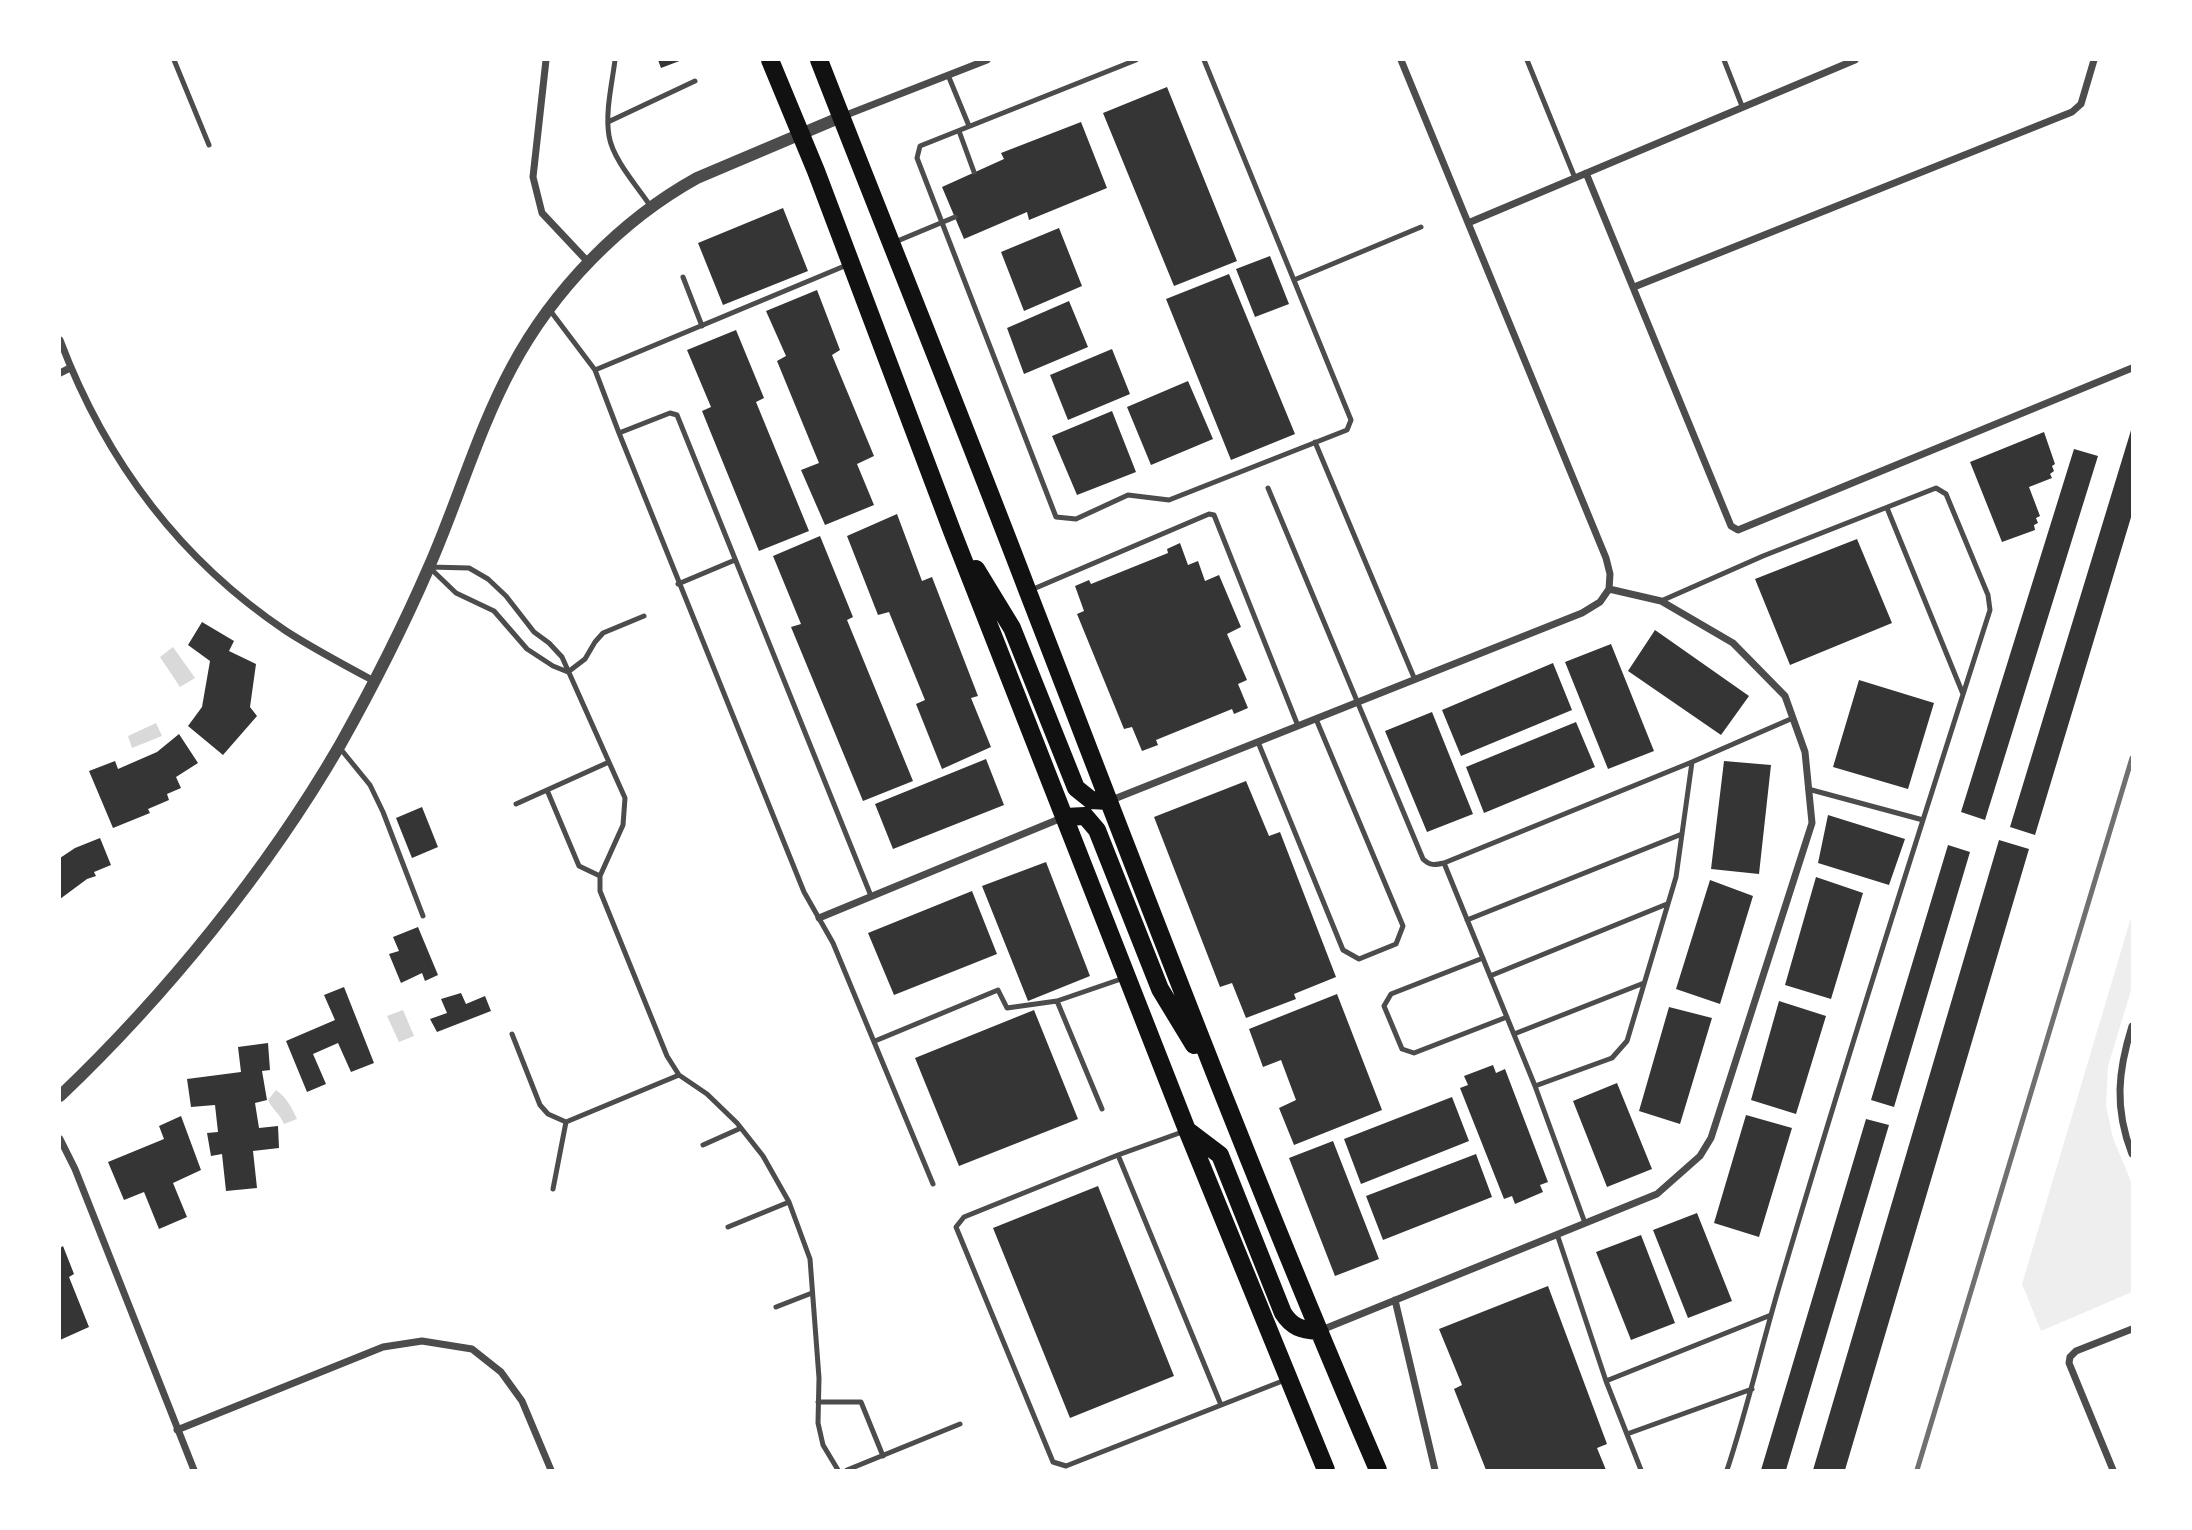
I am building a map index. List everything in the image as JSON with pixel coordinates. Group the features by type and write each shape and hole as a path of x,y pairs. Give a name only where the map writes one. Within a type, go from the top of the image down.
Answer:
{"main road":[{"path":"770,60 852,263 952,531 1187,1130 1326,1471"},
{"path":"819,60 1217,1080 1318,1331 1378,1471"},
{"path":"952,531 1012,628 1076,788 1091,800 1108,801"},
{"path":"1065,817 1085,816 1097,830 1160,989 1217,1080"},
{"path":"1187,1130 1220,1155 1283,1313 1290,1322 1307,1331 1318,1331"}],"street":[{"path":"546,60 533,177 542,213 589,263"},
{"path":"60,1096 178,971 284,834 339,747 374,681 429,567 512,366 549,309 589,263 651,207 697,178 841,117 987,60"},
{"path":"1108,801 1582,613 1600,602 1609,589 1610,574 1606,558 1401,60"},
{"path":"1468,223 1855,60"},
{"path":"1633,287 2072,112 2081,104 2094,60"},
{"path":"1586,173 1731,526 1738,530 2133,368"},
{"path":"60,340 70,368 103,433 149,504 188,550 234,592 286,631 374,681"},
{"path":"60,373 70,368"},
{"path":"1318,1331 1657,1194 1700,1156 1711,1138 1812,823 1805,752 1785,696 1733,643 1661,601 1609,589"},
{"path":"818,918 1065,817"},
{"path":"2133,1026 2120,1074 2119,1104 2124,1130 2133,1154"},
{"path":"60,1139 75,1169 194,1471"},
{"path":"1395,1300 1435,1471"},
{"path":"2113,1471 2069,1363 2070,1357 2076,1351 2133,1329"},
{"path":"177,1430 383,1347 422,1341 472,1349 501,1372 522,1401 551,1471"}],"lane":[{"path":"174,60 209,145"},
{"path":"615,60 608,122 609,138 616,155 651,207"},
{"path":"1136,60 920,146 917,158 1056,517 1076,519 1128,495 1169,500 1347,430 1351,420 1204,60"},
{"path":"1527,60 1575,178"},
{"path":"1724,60 1742,106"},
{"path":"948,75 969,126"},
{"path":"608,122 695,81"},
{"path":"958,131 974,173"},
{"path":"892,243 955,217"},
{"path":"1294,280 1421,227"},
{"path":"595,370 852,263"},
{"path":"683,277 702,326"},
{"path":"549,309 595,370 678,584 804,892 833,943 933,1184"},
{"path":"619,433 670,413 677,415 871,896"},
{"path":"1315,442 1415,680"},
{"path":"1268,488 1423,859 1428,864 1444,863 1793,718"},
{"path":"1661,601 1763,556 1936,488 1946,494 1988,595 1990,610 1771,1315 1727,1471"},
{"path":"1886,509 1964,694"},
{"path":"1028,591 1209,514 1214,515 1298,726"},
{"path":"678,584 735,560"},
{"path":"429,567 456,593 494,611 527,649 552,666 568,672"},
{"path":"429,567 469,568 488,579 506,596 534,632 562,657 590,716 625,798 623,825 600,876 600,891 667,1056 679,1075 706,1094 741,1128 763,1156 789,1202 810,1259 819,1378 818,1423 823,1445 838,1471"},
{"path":"568,672 585,659 603,632 645,616"},
{"path":"1258,742 1343,950 1359,959 1396,944 1402,926 1317,719"},
{"path":"339,747 370,785 423,916"},
{"path":"516,804 609,762"},
{"path":"1535,1086 1612,1058 1628,1041 1676,877 1692,762"},
{"path":"1808,789 1923,820"},
{"path":"547,790 579,866 600,876"},
{"path":"1467,920 1682,834"},
{"path":"1444,863 1535,1086 1585,1223"},
{"path":"1490,976 1667,904"},
{"path":"1483,958 1391,994 1384,1006 1402,1049 1414,1053 1507,1017"},
{"path":"875,1041 998,990 1007,1007 1057,1001 1127,976"},
{"path":"1514,1034 1644,984"},
{"path":"1057,1001 1102,1109"},
{"path":"512,1034 540,1105 548,1114 566,1122 679,1075"},
{"path":"553,1189 566,1122"},
{"path":"703,1145 741,1128"},
{"path":"1187,1130 1118,1154 964,1217 956,1227 1053,1462 1066,1466 1288,1379"},
{"path":"1118,1154 1221,1405"},
{"path":"728,1227 789,1202"},
{"path":"1557,1234 1606,1381 1641,1471"},
{"path":"776,1307 812,1293"},
{"path":"1606,1381 1771,1315"},
{"path":"1627,1434 1752,1389"},
{"path":"818,1402 861,1402 883,1456"},
{"path":"847,1471 960,1424"}],"shaded area":[{"path":"173,647 195,678 180,687 160,657"},
{"path":"156,723 162,736 132,748 128,736"},
{"path":"2132,914 2132,987 2108,1066 2106,1106 2113,1138 2132,1184 2132,1292 2041,1331 2022,1284"},
{"path":"403,1010 414,1036 399,1042 387,1016"},
{"path":"276,1090 286,1100 297,1119 284,1124 268,1100"}],"building":[{"path":"658,60 682,60 661,68"},
{"path":"1167,87 1237,261 1174,286 1103,113"},
{"path":"1081,122 1107,188 1029,220 1027,212 964,239 942,187 1004,159 1001,153"},
{"path":"783,208 808,271 723,305 698,243"},
{"path":"1059,228 1082,286 1024,311 1001,252"},
{"path":"1270,256 1289,304 1255,317 1236,269"},
{"path":"1229,274 1295,434 1231,460 1166,299"},
{"path":"817,290 840,350 832,355 874,456 857,464 874,505 825,525 801,470 819,463 777,361 786,356 766,311"},
{"path":"1069,301 1088,347 1024,374 1007,328"},
{"path":"736,330 764,398 756,402 809,531 759,551 702,411 711,407 687,350"},
{"path":"1112,349 1130,394 1068,420 1050,375"},
{"path":"1188,381 1213,439 1151,465 1127,407"},
{"path":"1112,411 1136,472 1077,495 1052,436"},
{"path":"2132,427 2132,514 2035,835 2010,827"},
{"path":"2044,432 2055,464 2052,466 2054,471 2050,474 2052,478 2029,487 2040,516 2036,518 2038,523 2034,525 2035,530 2002,542 1970,462"},
{"path":"2074,449 2098,456 1985,820 1961,812"},
{"path":"897,514 922,581 932,577 978,696 971,698 991,747 942,769 916,704 925,700 889,612 878,615 847,536"},
{"path":"820,536 853,617 847,620 913,781 863,801 791,627 801,624 773,556"},
{"path":"1857,539 1892,623 1790,665 1755,579"},
{"path":"1180,543 1188,565 1198,561 1205,581 1219,575 1241,627 1227,634 1247,680 1238,684 1248,708 1234,714 1232,709 1156,740 1158,745 1142,751 1132,727 1124,729 1077,614 1084,611 1075,586 1089,580 1091,584 1168,553 1167,549"},
{"path":"202,622 234,641 229,651 256,664 250,707 257,716 223,755 188,726 202,707 210,661 188,645"},
{"path":"1655,630 1749,696 1721,735 1628,671"},
{"path":"1611,644 1654,751 1608,769 1565,662"},
{"path":"1553,663 1572,710 1461,756 1442,710"},
{"path":"1859,680 1934,703 1908,789 1833,767"},
{"path":"1432,712 1473,814 1427,832 1385,731"},
{"path":"1576,722 1595,767 1484,813 1466,767"},
{"path":"179,734 198,763 176,777 181,788 167,794 169,800 148,809 150,813 113,828 89,771 115,761 118,769 157,752"},
{"path":"986,759 1004,805 893,849 875,804"},
{"path":"1724,761 1771,765 1759,874 1711,869"},
{"path":"1246,781 1269,836 1280,832 1336,977 1294,994 1296,999 1246,1018 1232,983 1220,987 1154,817"},
{"path":"422,807 438,847 412,858 396,818"},
{"path":"1828,815 1905,839 1889,885 1818,863"},
{"path":"100,838 111,865 94,872 96,876 87,879 60,899 60,858 75,848"},
{"path":"1999,840 2029,849 1845,1470 1813,1470"},
{"path":"1948,845 1970,852 1894,1107 1871,1100"},
{"path":"1046,862 1090,976 1028,1001 982,886"},
{"path":"1816,877 1863,893 1831,999 1785,985"},
{"path":"1710,880 1753,896 1720,1004 1676,989"},
{"path":"972,891 997,954 894,995 868,933"},
{"path":"418,927 438,975 425,981 422,973 401,983 389,954 399,951 393,937"},
{"path":"344,987 374,1063 351,1072 338,1043 313,1054 326,1084 307,1092 286,1041 335,1020 324,995"},
{"path":"461,993 466,1004 485,996 491,1011 437,1032 430,1019 447,1013 441,999"},
{"path":"1337,994 1382,1110 1294,1145 1279,1108 1296,1100 1281,1060 1263,1067 1249,1029"},
{"path":"1779,1001 1826,1016 1796,1114 1751,1100"},
{"path":"1669,1007 1712,1018 1680,1124 1639,1111"},
{"path":"1034,1010 1078,1119 959,1166 915,1058"},
{"path":"268,1043 270,1070 262,1071 267,1100 255,1103 259,1128 278,1126 279,1148 253,1151 257,1188 226,1191 222,1154 211,1156 207,1133 218,1132 215,1105 191,1107 187,1079 241,1072 238,1047"},
{"path":"1493,1065 1496,1073 1505,1069 1548,1182 1540,1185 1543,1192 1515,1204 1512,1196 1504,1199 1460,1088 1468,1085 1464,1076"},
{"path":"1617,1083 1652,1169 1607,1187 1573,1101"},
{"path":"1452,1097 1469,1141 1361,1184 1344,1139"},
{"path":"1746,1115 1792,1128 1759,1237 1714,1223"},
{"path":"181,1116 201,1170 173,1183 187,1217 159,1229 144,1192 124,1200 108,1162 164,1139 159,1126"},
{"path":"1866,1119 1889,1125 1786,1470 1761,1470"},
{"path":"1333,1141 1379,1259 1335,1276 1289,1158"},
{"path":"1476,1154 1492,1197 1383,1240 1366,1196"},
{"path":"1098,1186 1174,1376 1070,1418 993,1228"},
{"path":"1697,1213 1732,1301 1688,1318 1653,1230"},
{"path":"1641,1235 1675,1323 1631,1340 1596,1252"},
{"path":"63,1246 74,1274 69,1277 89,1327 60,1340 60,1248"},
{"path":"1548,1286 1607,1444 1597,1448 1606,1470 1486,1470 1454,1389 1462,1385 1439,1329"}],"railway":[{"path":"1917,1470 2132,758"}]}
